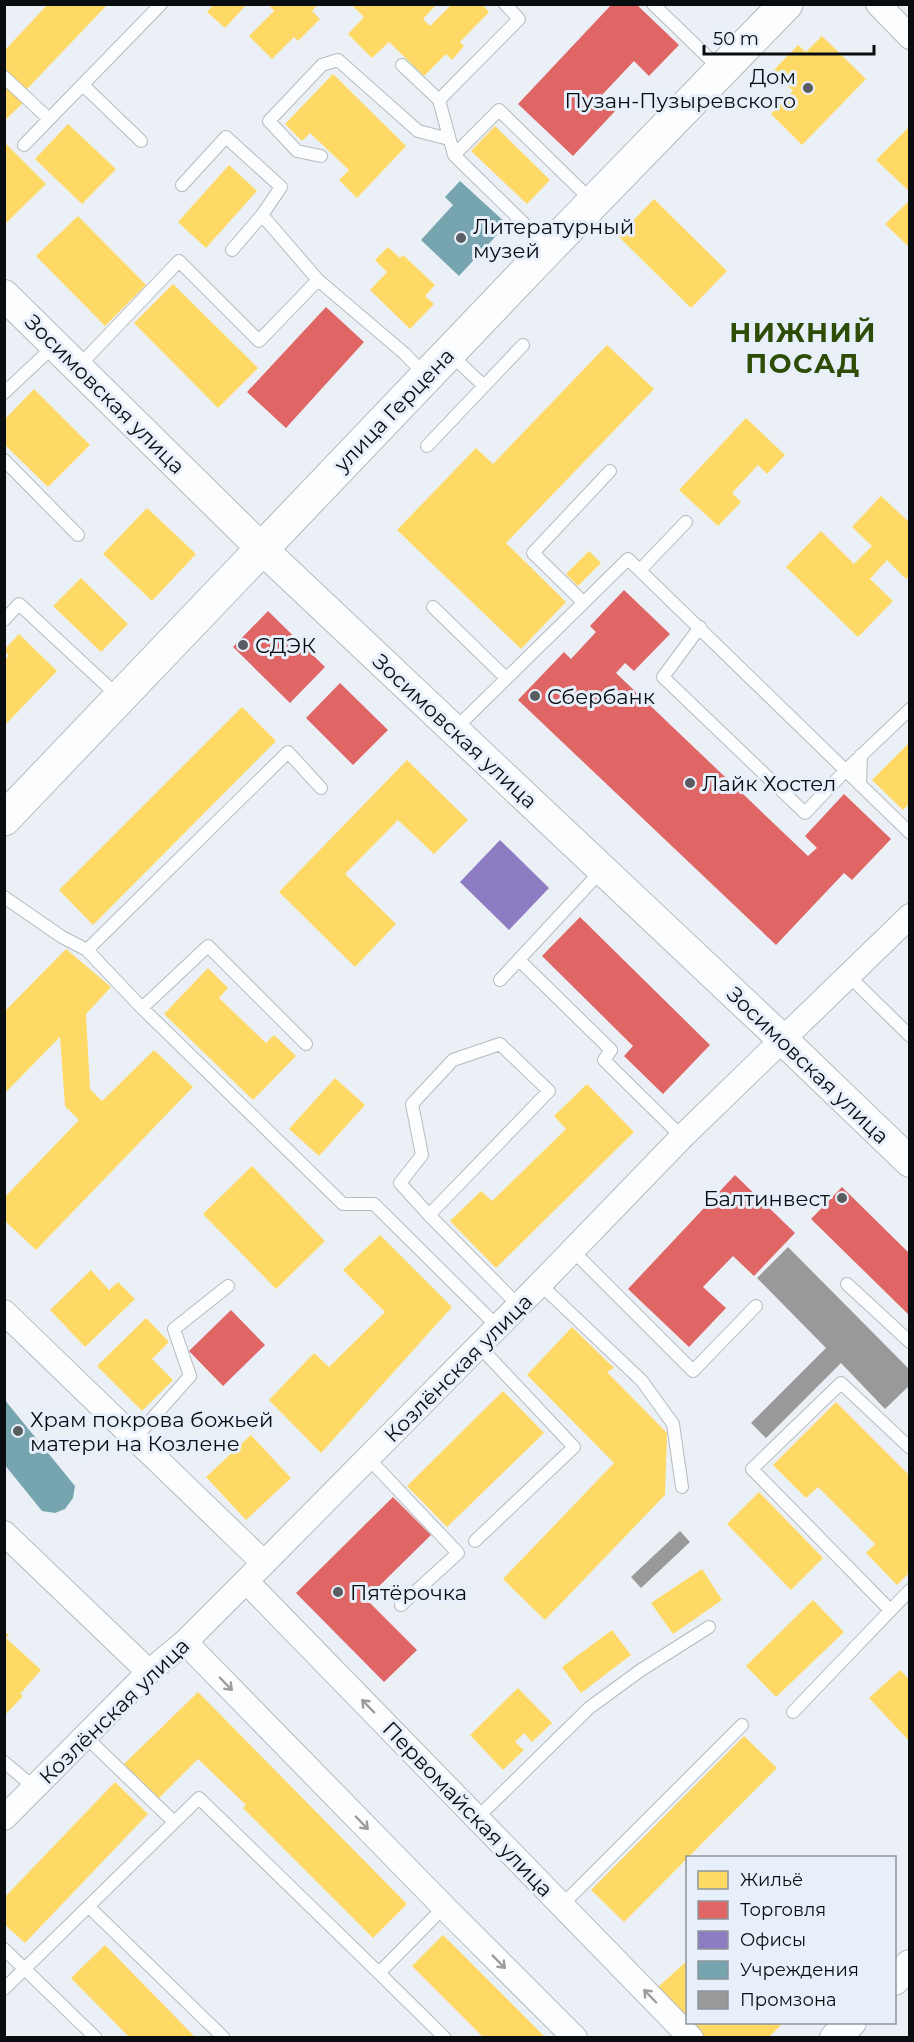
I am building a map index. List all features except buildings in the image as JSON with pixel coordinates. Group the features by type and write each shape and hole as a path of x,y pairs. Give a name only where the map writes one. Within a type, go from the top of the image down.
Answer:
{"main road":[{"name":"улица Герцена","path":"4,819 448,352 786,4"}],"street":[{"path":"878,4 909,37"},
{"name":"Зосимовская улица","path":"4,295 261,548 908,1160"},
{"name":"Козлёнская улица","path":"4,1818 149,1672 185,1642 264,1563 781,1038 909,916"},
{"path":"4,1312 264,1563"},
{"path":"4,1533 149,1672"},
{"name":"Первомайская улица","path":"246,1581 691,2037"},
{"path":"185,1642 444,1907 575,2037"},
{"path":"835,2037 848,2024"}],"lane":[{"path":"24,145 161,4"},
{"path":"439,100 519,19 505,4"},
{"path":"653,4 722,70"},
{"path":"321,156 297,151 269,121 322,65 338,60 418,131 449,139"},
{"path":"402,65 439,100 454,155 549,248"},
{"path":"4,77 50,119"},
{"path":"83,85 141,141"},
{"path":"454,155 499,110 593,202"},
{"path":"182,185 225,137 281,187 232,250"},
{"path":"262,214 318,280 405,354 426,376"},
{"path":"78,368 179,261 259,341 318,280"},
{"path":"4,393 55,345"},
{"path":"427,446 523,345"},
{"path":"448,352 484,386"},
{"path":"4,460 78,535"},
{"path":"583,602 533,553 610,471"},
{"path":"640,570 686,522"},
{"path":"454,730 628,559 909,833"},
{"path":"4,620 20,604 119,697"},
{"path":"434,607 506,678"},
{"path":"700,627 663,677 805,813 909,709"},
{"path":"87,950 288,752 321,788"},
{"path":"860,785 861,755"},
{"path":"500,980 603,870"},
{"path":"4,897 62,937 87,950 142,1008 343,1204 374,1204 498,1327"},
{"path":"142,1008 208,946 306,1044"},
{"path":"519,960 611,1050 604,1060 682,1137"},
{"path":"848,975 909,1036"},
{"path":"429,1215 549,1091 500,1044 453,1060 412,1104 422,1155 400,1183 429,1215 519,1306"},
{"path":"573,1251 693,1371 756,1306"},
{"path":"540,1284 642,1381 673,1424 682,1487"},
{"path":"847,1284 909,1342"},
{"path":"135,1438 190,1377 174,1329 228,1286"},
{"path":"475,1541 574,1447 479,1346"},
{"path":"890,1610 752,1468 841,1383 908,1445"},
{"path":"368,1458 458,1553 401,1605"},
{"path":"793,1712 909,1590"},
{"path":"477,1818 589,1708 640,1670 709,1627"},
{"path":"562,1905 742,1725"},
{"path":"86,1737 174,1822"},
{"path":"4,1762 35,1788"},
{"path":"4,1989 199,1798 445,2037"},
{"path":"89,1906 224,2037"},
{"path":"379,1973 444,1907"},
{"path":"4,1949 96,2037"}],"place":[{"name":"Дом Пузан-Пузыревского","path":"808,88"},
{"name":"Литературный музей","path":"461,238"},
{"name":"СДЭК","path":"243,645"},
{"name":"Сбербанк","path":"535,696"},
{"name":"Лайк Хостел","path":"690,783"},
{"name":"Балтинвест","path":"842,1198"},
{"name":"Храм покрова божьей матери на Козлене","path":"18,1431"},
{"name":"Пятёрочка","path":"338,1592"}],"district":[{"name":"НИЖНИЙ ПОСАД","path":"803,348"}]}
